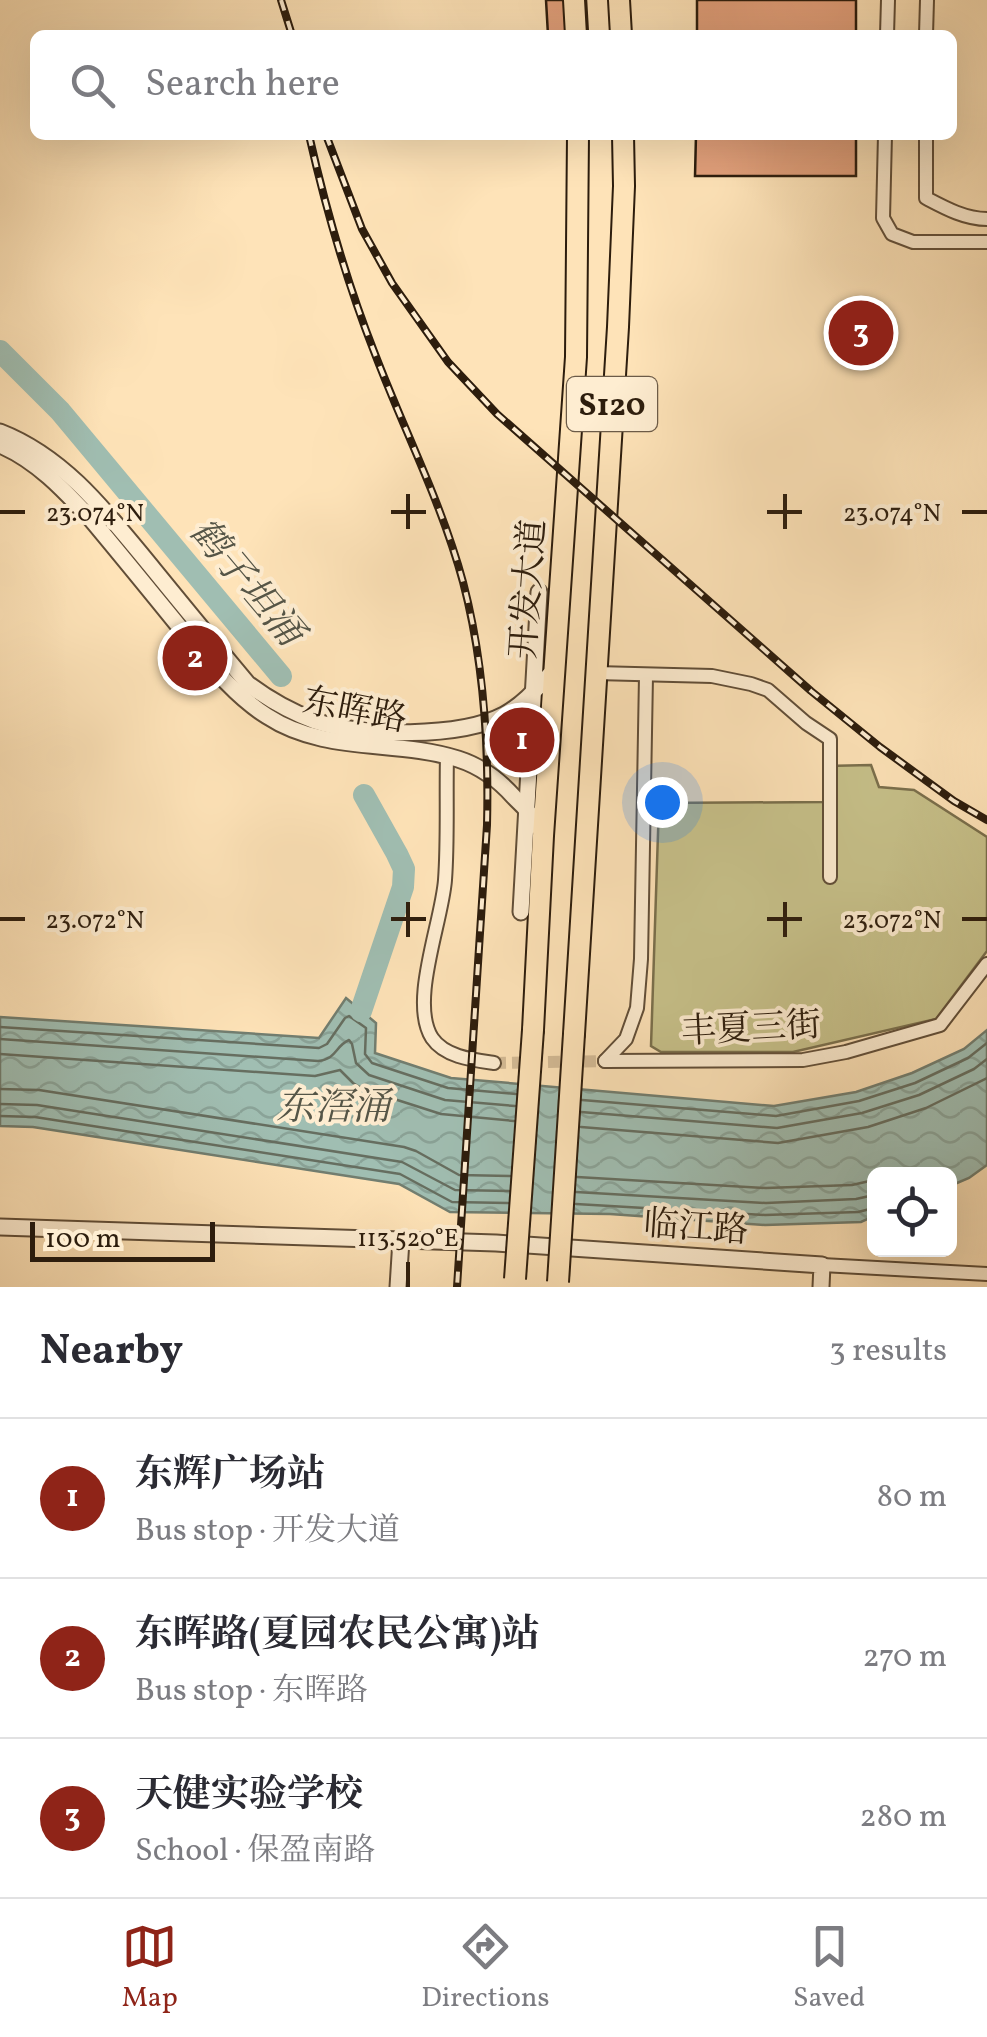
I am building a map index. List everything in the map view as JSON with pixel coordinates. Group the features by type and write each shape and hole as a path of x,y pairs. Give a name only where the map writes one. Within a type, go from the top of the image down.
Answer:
{"main road":[{"path":"574,0 576,30"},
{"path":"619,0 621,30"},
{"name":"开发大道","path":"515,1283 576,357 578,140"},
{"name":"开发大道","path":"558,1285 618,327 623,140"}],"street":[{"path":"887,30 888,0"},
{"path":"926,0 926,30"},
{"path":"885,140 883,218 892,234 912,242 987,242"},
{"path":"926,140 926,198 951,211 987,218"},
{"name":"东晖路","path":"0,432 34,448 73,478 248,684 266,698 315,721 404,733 494,720 533,694 555,669"},
{"name":"东晖路","path":"0,444 24,457 65,491 240,697 286,728 310,737 467,762 488,773 527,810 544,836"},
{"path":"521,912 539,592"},
{"path":"596,673 712,676 751,684 768,690 830,739 830,878"},
{"name":"丰夏三街","path":"646,676 638,1008 626,1039 605,1061 803,1060 846,1052 940,1025 987,964"},
{"path":"447,756 445,880 426,980 425,1022 439,1046 455,1055 494,1063"},
{"name":"临江路","path":"0,1227 514,1244 987,1274"},
{"path":"398,1287 401,1240"},
{"path":"821,1287 822,1265"}],"shaded area":[{"path":"871,765 879,787 914,790 987,837 987,951 936,1019 793,1052 661,1052 651,1046 659,803 825,802 826,766"}],"water":[{"name":"东滘涌","path":"346,998 376,1023 375,1053 451,1078 774,1106 856,1092 912,1073 964,1049 987,1030 987,1165 957,1183 957,1167 867,1167 867,1219 765,1225 610,1214 450,1212 399,1184 33,1127 0,1126 0,1017 319,1038"}],"building":[{"path":"546,0 586,0 588,30 548,30"},
{"path":"697,0 856,0 856,30 697,30"},
{"path":"696,140 856,140 856,176 695,176"}],"waterway":[{"name":"鹤子坦涌","path":"0,351 60,411 281,676"},
{"name":"鹤子坦涌","path":"361,1011 403,887 404,869 364,795"}],"tunnel":[{"path":"494,1063 605,1061"}],"railway":[{"path":"281,0 290,30"},
{"path":"310,140 355,300 454,553 470,612 480,672 486,733 487,825 457,1287"},
{"path":"328,140 362,229 392,283 448,362 497,414 811,691 880,747 987,820"}],"place":[{"name":"天健实验学校","path":"861,333"},
{"name":"东晖路(夏园农民公寓)站","path":"195,658"},
{"name":"东辉广场站","path":"522,740"}]}
